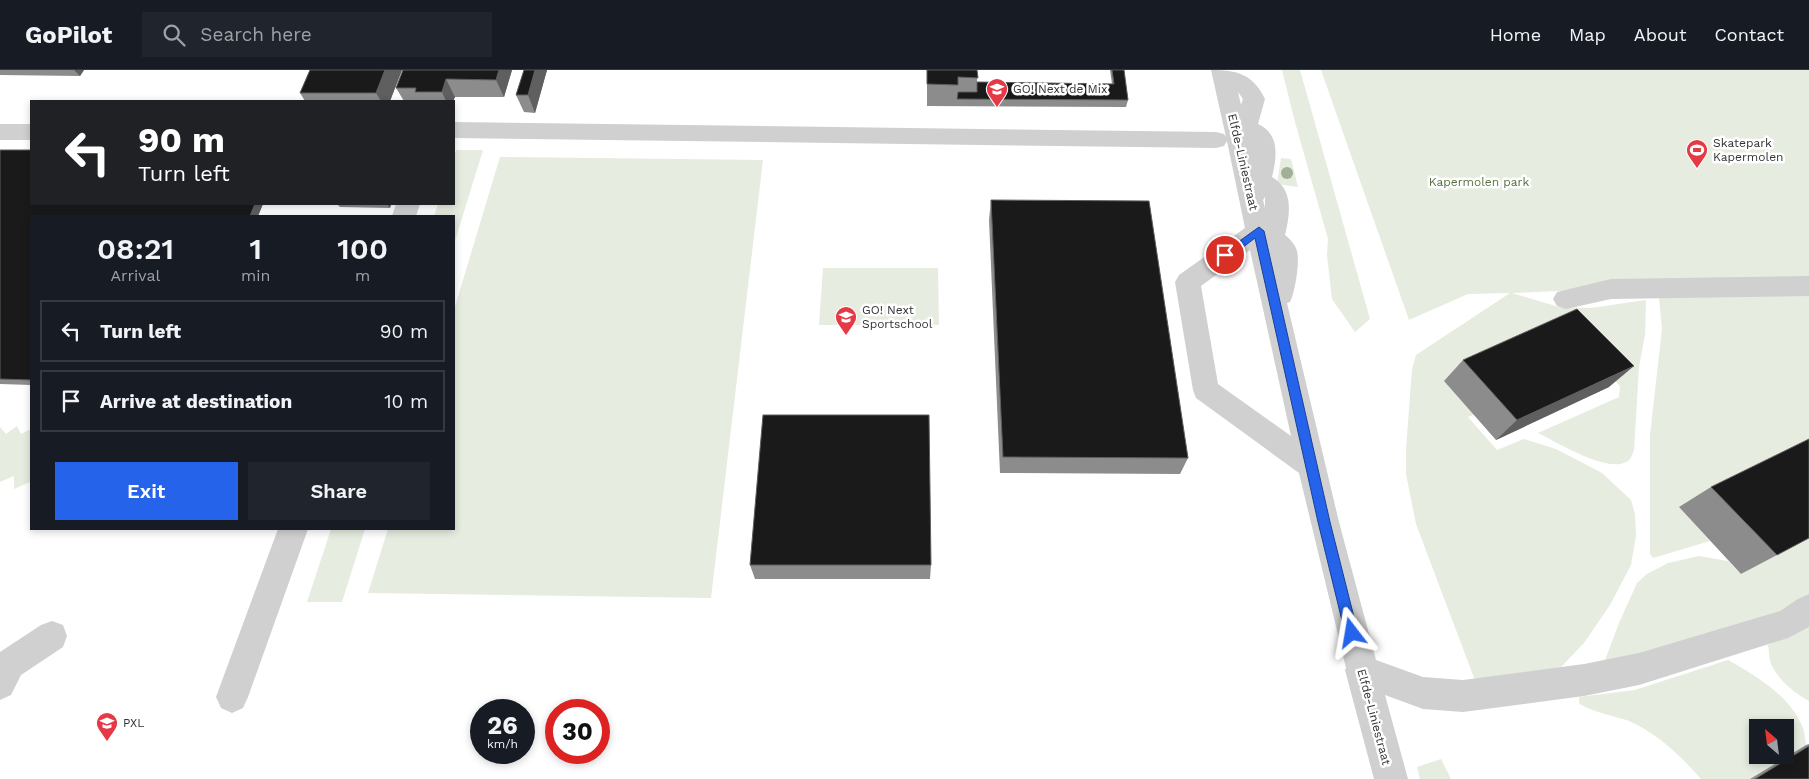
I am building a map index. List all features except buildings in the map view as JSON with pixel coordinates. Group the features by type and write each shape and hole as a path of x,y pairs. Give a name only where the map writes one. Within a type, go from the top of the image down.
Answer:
{"street":[{"name":"Elfde-Liniestraat","path":"1229,78 1252,186 1273,190 1278,199 1265,243 1279,321 1311,466 1361,670 1391,779"},
{"path":"455,130 1216,140"},
{"path":"0,132 30,132"},
{"path":"1265,243 1188,282 1206,390 1311,466"},
{"path":"1566,299 1611,289 1809,286"},
{"path":"232,697 250,653 293,530"},
{"path":"1361,670 1423,693 1463,696 1584,680 1640,669 1788,623 1809,609"},
{"path":"0,684 10,664 52,636"}],"green space":[{"path":"1282,70 1300,70 1370,319 1355,332 1332,299 1327,255 1328,239"},
{"name":"Kapermolen park","path":"1321,70 1809,70 1809,280 1512,293 1559,307 1591,308 1646,300 1645,335 1639,367 1634,450 1628,461 1617,464 1594,460 1538,433 1619,397 1620,386 1561,329 1473,415 1468,417 1497,450 1524,439 1556,449 1602,473 1631,500 1635,514 1636,536 1631,565 1610,605 1584,643 1561,667 1476,683 1416,524 1406,474 1412,369 1416,355 1510,293 1468,294 1409,320"},
{"path":"456,150 483,150 455,241 455,215 434,215 438,205 455,205"},
{"path":"500,157 763,160 711,598 368,593 388,530 455,530 455,307"},
{"path":"1281,158 1291,159 1298,187 1277,184"},
{"path":"823,268 938,268 939,325 819,325"},
{"path":"1809,294 1809,472 1679,507 1710,541 1653,558 1650,554 1650,435 1662,329 1659,298"},
{"path":"17,426 21,434 30,430 30,482 14,489 14,476 0,482 0,427 6,434"},
{"path":"331,530 365,530 342,602 307,602"},
{"path":"1809,538 1809,595 1792,606 1768,617 1604,663 1637,583 1647,574 1668,563 1699,556 1728,561 1741,574"},
{"path":"1809,625 1809,701 1791,689 1776,673 1770,661 1768,645"},
{"path":"1728,660 1771,687 1789,705 1803,728 1806,745 1794,752 1794,719 1749,719 1749,764 1775,764 1750,779 1701,779 1677,754 1650,732 1629,721 1583,706 1579,703 1579,697 1635,690"},
{"path":"1441,759 1451,779 1420,779 1417,767"}],"place":[{"name":"GO! Next de Mix","path":"997,108"},
{"name":"Skatepark Kapermolen","path":"1697,169"},
{"name":"GO! Next Sportschool","path":"846,336"},
{"name":"PXL","path":"107,742"}],"route":[{"path":"1225,255 1259,231 1324,522 1352,633"}]}
